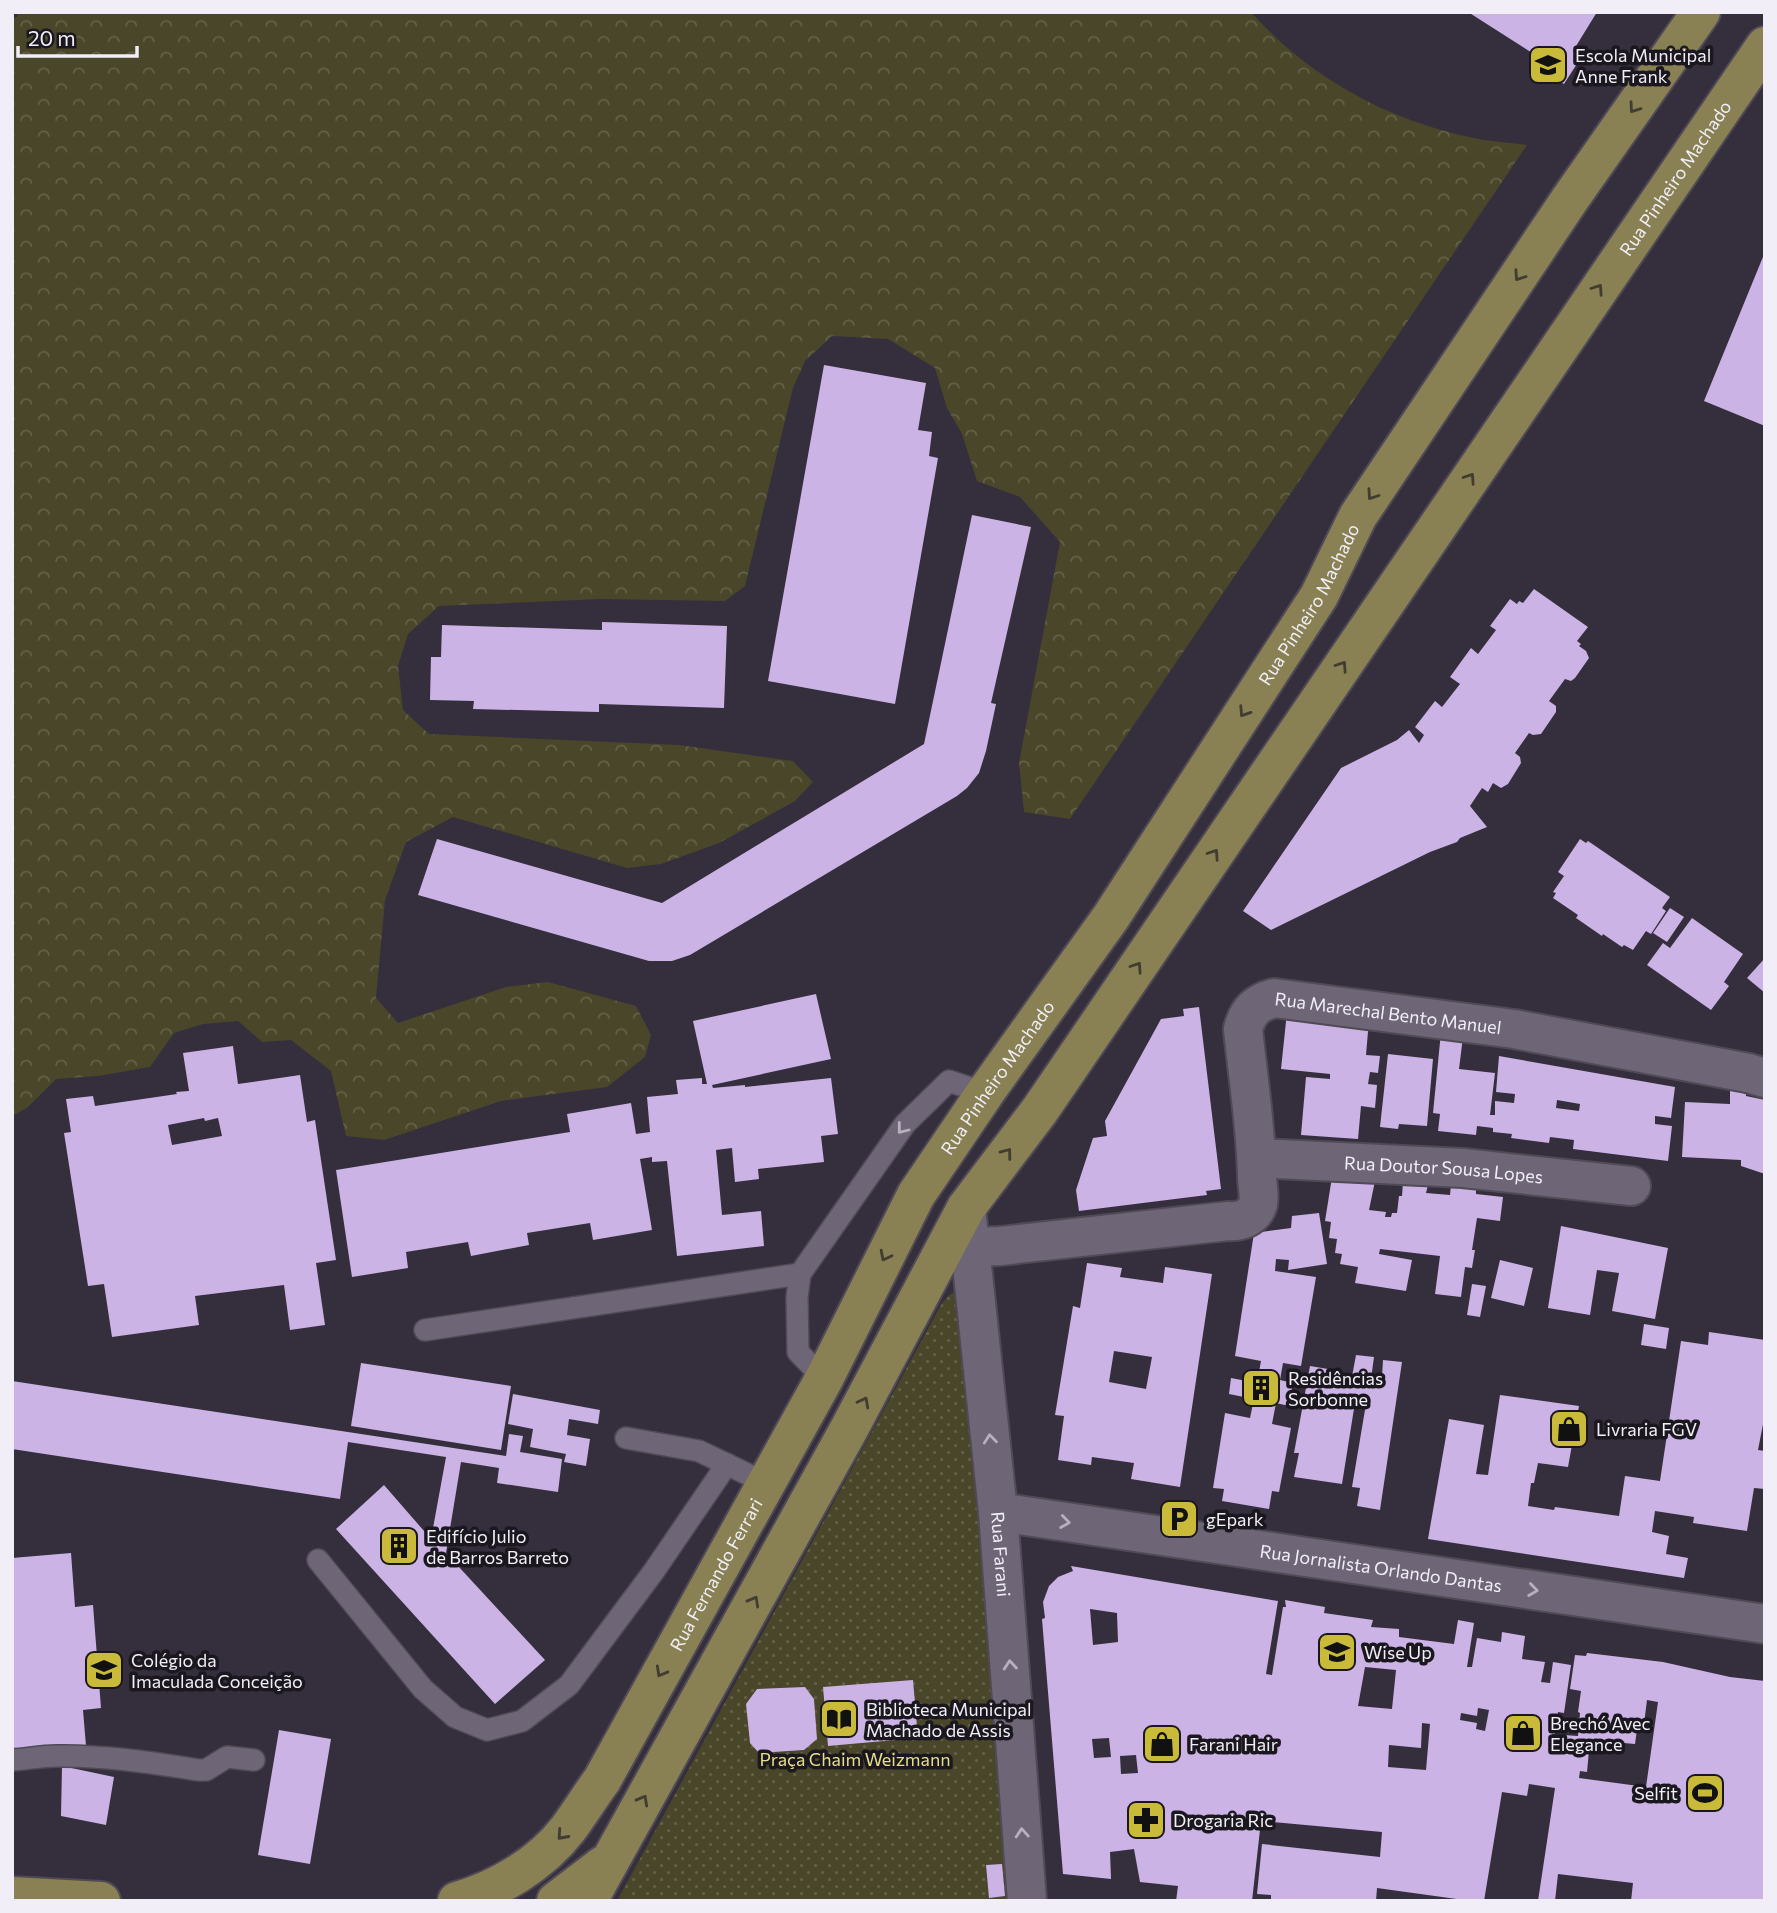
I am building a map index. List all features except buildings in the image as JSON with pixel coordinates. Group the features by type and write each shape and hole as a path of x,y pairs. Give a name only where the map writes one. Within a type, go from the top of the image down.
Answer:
{"main road":[{"name":"Rua Pinheiro Machado","path":"916,1195 985,1093 1111,918 1319,596 1366,505 1570,199 1701,12"},
{"name":"Rua Pinheiro Machado","path":"966,1208 1055,1087 1753,84 1765,46"},
{"name":"Rua Fernando Ferrari","path":"457,1901 481,1894 518,1874 544,1854 567,1830 602,1780 824,1379 916,1195"},
{"path":"588,1901 849,1429 966,1208"},
{"path":"556,1901 610,1859"},
{"path":"12,1896 101,1901"}],"street":[{"name":"Rua Marechal Bento Manuel","path":"970,1247 1246,1219 1258,1205 1259,1197 1243,1029 1246,1016 1255,1006 1274,998 1514,1030 1765,1078"},
{"name":"Rua Doutor Sousa Lopes","path":"1257,1158 1463,1168 1631,1186"},
{"name":"Rua Farani","path":"966,1208 998,1512 1027,1901"},
{"name":"Rua Jornalista Orlando Dantas","path":"998,1512 1765,1623"}],"lane":[{"path":"824,1379 798,1352 796,1297 800,1274 881,1156 924,1104 949,1081 985,1093"},
{"path":"425,1330 800,1274"},
{"path":"626,1438 699,1451 766,1483"},
{"path":"318,1560 423,1689 455,1717 487,1730 522,1721 569,1685 654,1571 727,1464"},
{"path":"12,1760 56,1756 95,1757 200,1770 206,1770 227,1757 254,1760"}],"green space":[{"path":"16,12 1251,12 1300,58 1357,96 1418,123 1451,133 1527,145 1070,819 1024,812 1019,763 1060,542 1020,497 977,481 962,434 947,408 935,368 888,339 832,336 805,361 793,388 745,586 725,601 601,599 439,606 408,634 398,666 403,710 429,734 679,745 793,761 813,782 795,801 719,843 661,864 627,868 453,817 406,842 385,900 376,998 398,1023 506,987 548,982 636,1006 651,1035 645,1057 607,1087 501,1101 384,1140 346,1136 331,1071 291,1040 262,1042 238,1021 203,1024 174,1033 150,1067 98,1076 56,1079 27,1108 12,1116 12,20 18,16"},
{"name":"Praça Chaim Weizmann","path":"956,1291 963,1303 1009,1901 617,1901 942,1303"}],"place":[{"name":"Escola Municipal Anne Frank","path":"1548,65"},
{"name":"Residências Sorbonne","path":"1261,1388"},
{"name":"Livraria FGV","path":"1569,1429"},
{"name":"gEpark","path":"1179,1519"},
{"name":"Edifício Julio de Barros Barreto","path":"399,1546"},
{"name":"Wise Up","path":"1337,1652"},
{"name":"Colégio da Imaculada Conceição","path":"104,1670"},
{"name":"Biblioteca Municipal Machado de Assis","path":"839,1719"},
{"name":"Brechó Avec Elegance","path":"1523,1733"},
{"name":"Farani Hair","path":"1162,1744"},
{"name":"Selfit","path":"1705,1793"},
{"name":"Drogaria Ric","path":"1146,1820"}]}
